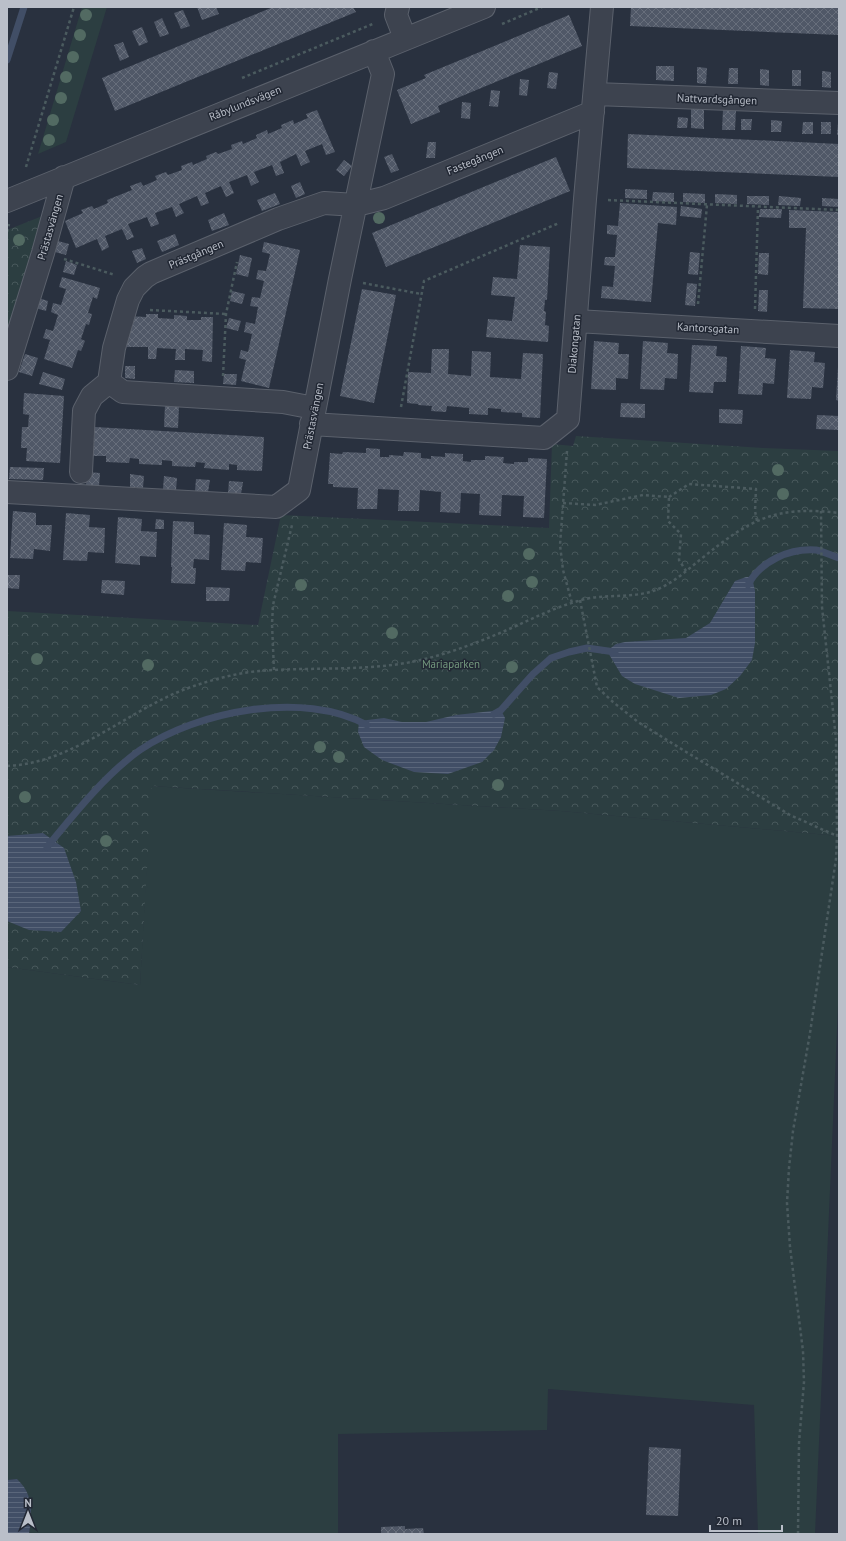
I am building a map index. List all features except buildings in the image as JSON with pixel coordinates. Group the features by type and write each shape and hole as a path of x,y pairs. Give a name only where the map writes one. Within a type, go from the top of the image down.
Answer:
{"street":[{"path":"398,7 396,15 406,38"},
{"name":"Råbylundsvägen","path":"7,201 484,7"},
{"name":"Diakongatan","path":"313,416 398,430 544,438 568,419 584,206 602,7"},
{"name":"Prästasvängen","path":"7,492 276,508 299,490 340,279 383,74 374,51"},
{"name":"Nattvardsgången","path":"594,103 839,103"},
{"name":"Fastegången","path":"356,205 384,198 594,103"},
{"name":"Prästasvängen","path":"7,369 43,253 64,177"},
{"name":"Prästgången","path":"108,382 114,348 128,300 134,288 145,277 151,273 243,234 324,203 356,205"},
{"name":"Kantorsgatan","path":"576,321 839,336"},
{"path":"81,472 84,411 92,396 108,382 122,392 283,402 313,416"}],"path":[{"path":"26,168 74,7"},
{"path":"528,7 530,12"},
{"path":"696,327 707,205"},
{"path":"398,430 401,398 424,281 584,206 707,205 839,210"},
{"path":"754,331 758,207"},
{"path":"222,398 226,314 243,234"},
{"path":"43,253 117,275 134,288"},
{"path":"340,279 421,294"},
{"path":"125,309 226,314"},
{"path":"557,428 568,441 561,533 561,559 572,602"},
{"path":"563,503 596,505 643,495 669,497 689,484 756,489 755,511 757,521"},
{"path":"669,497 668,522 680,534 679,560 686,571"},
{"path":"274,670 272,631 274,605 293,522 288,499"},
{"path":"798,1534 799,1443 804,1382 803,1351 790,1247 787,1203 793,1131 809,1041 836,859 837,836 836,739 825,645 821,573 821,512"},
{"path":"7,766 29,764 54,757 156,701 194,686 232,676 274,670 383,666 427,658 471,645 543,612 572,602 646,593 665,586 727,538 757,521 789,513 839,513"},
{"path":"580,600 597,687 613,702 638,722 790,815 837,836"}],"green space":[{"path":"82,7 107,7 66,142 38,154"},
{"path":"45,215 7,339 7,230"},
{"name":"Mariaparken","path":"576,436 763,448 839,451 839,836 561,811 152,786 140,985 7,967 7,611 258,625 281,515 549,528 552,444 573,446"},
{"path":"151,786 561,811 839,836 839,983 815,1534 758,1534 754,1405 548,1389 547,1430 338,1434 338,1534 29,1534 31,1520 17,1479 7,1480 7,967 140,985"}],"water":[{"path":"746,577 752,577 755,591 755,643 752,660 740,676 726,689 711,695 679,698 635,684 622,676 607,651 616,644 625,642 686,638 710,623 735,581"},
{"path":"501,710 505,718 501,737 494,750 482,762 448,774 414,772 382,760 364,747 358,732 359,721 384,718 402,722 426,722 456,715"},
{"path":"43,833 64,848 76,882 81,911 61,932 29,930 7,921 7,836"},
{"path":"17,1479 23,1485 29,1498 31,1518 29,1534 7,1534 7,1480"}],"waterway":[{"path":"7,60 24,7"},
{"path":"748,585 760,569 768,563 796,551 816,550 839,558"},
{"path":"494,714 501,710 533,674 551,658 587,648 615,652"},
{"path":"47,847 91,795 127,760 140,750 164,736 191,725 220,716 251,710 283,707 313,709 341,714 367,725"}]}
